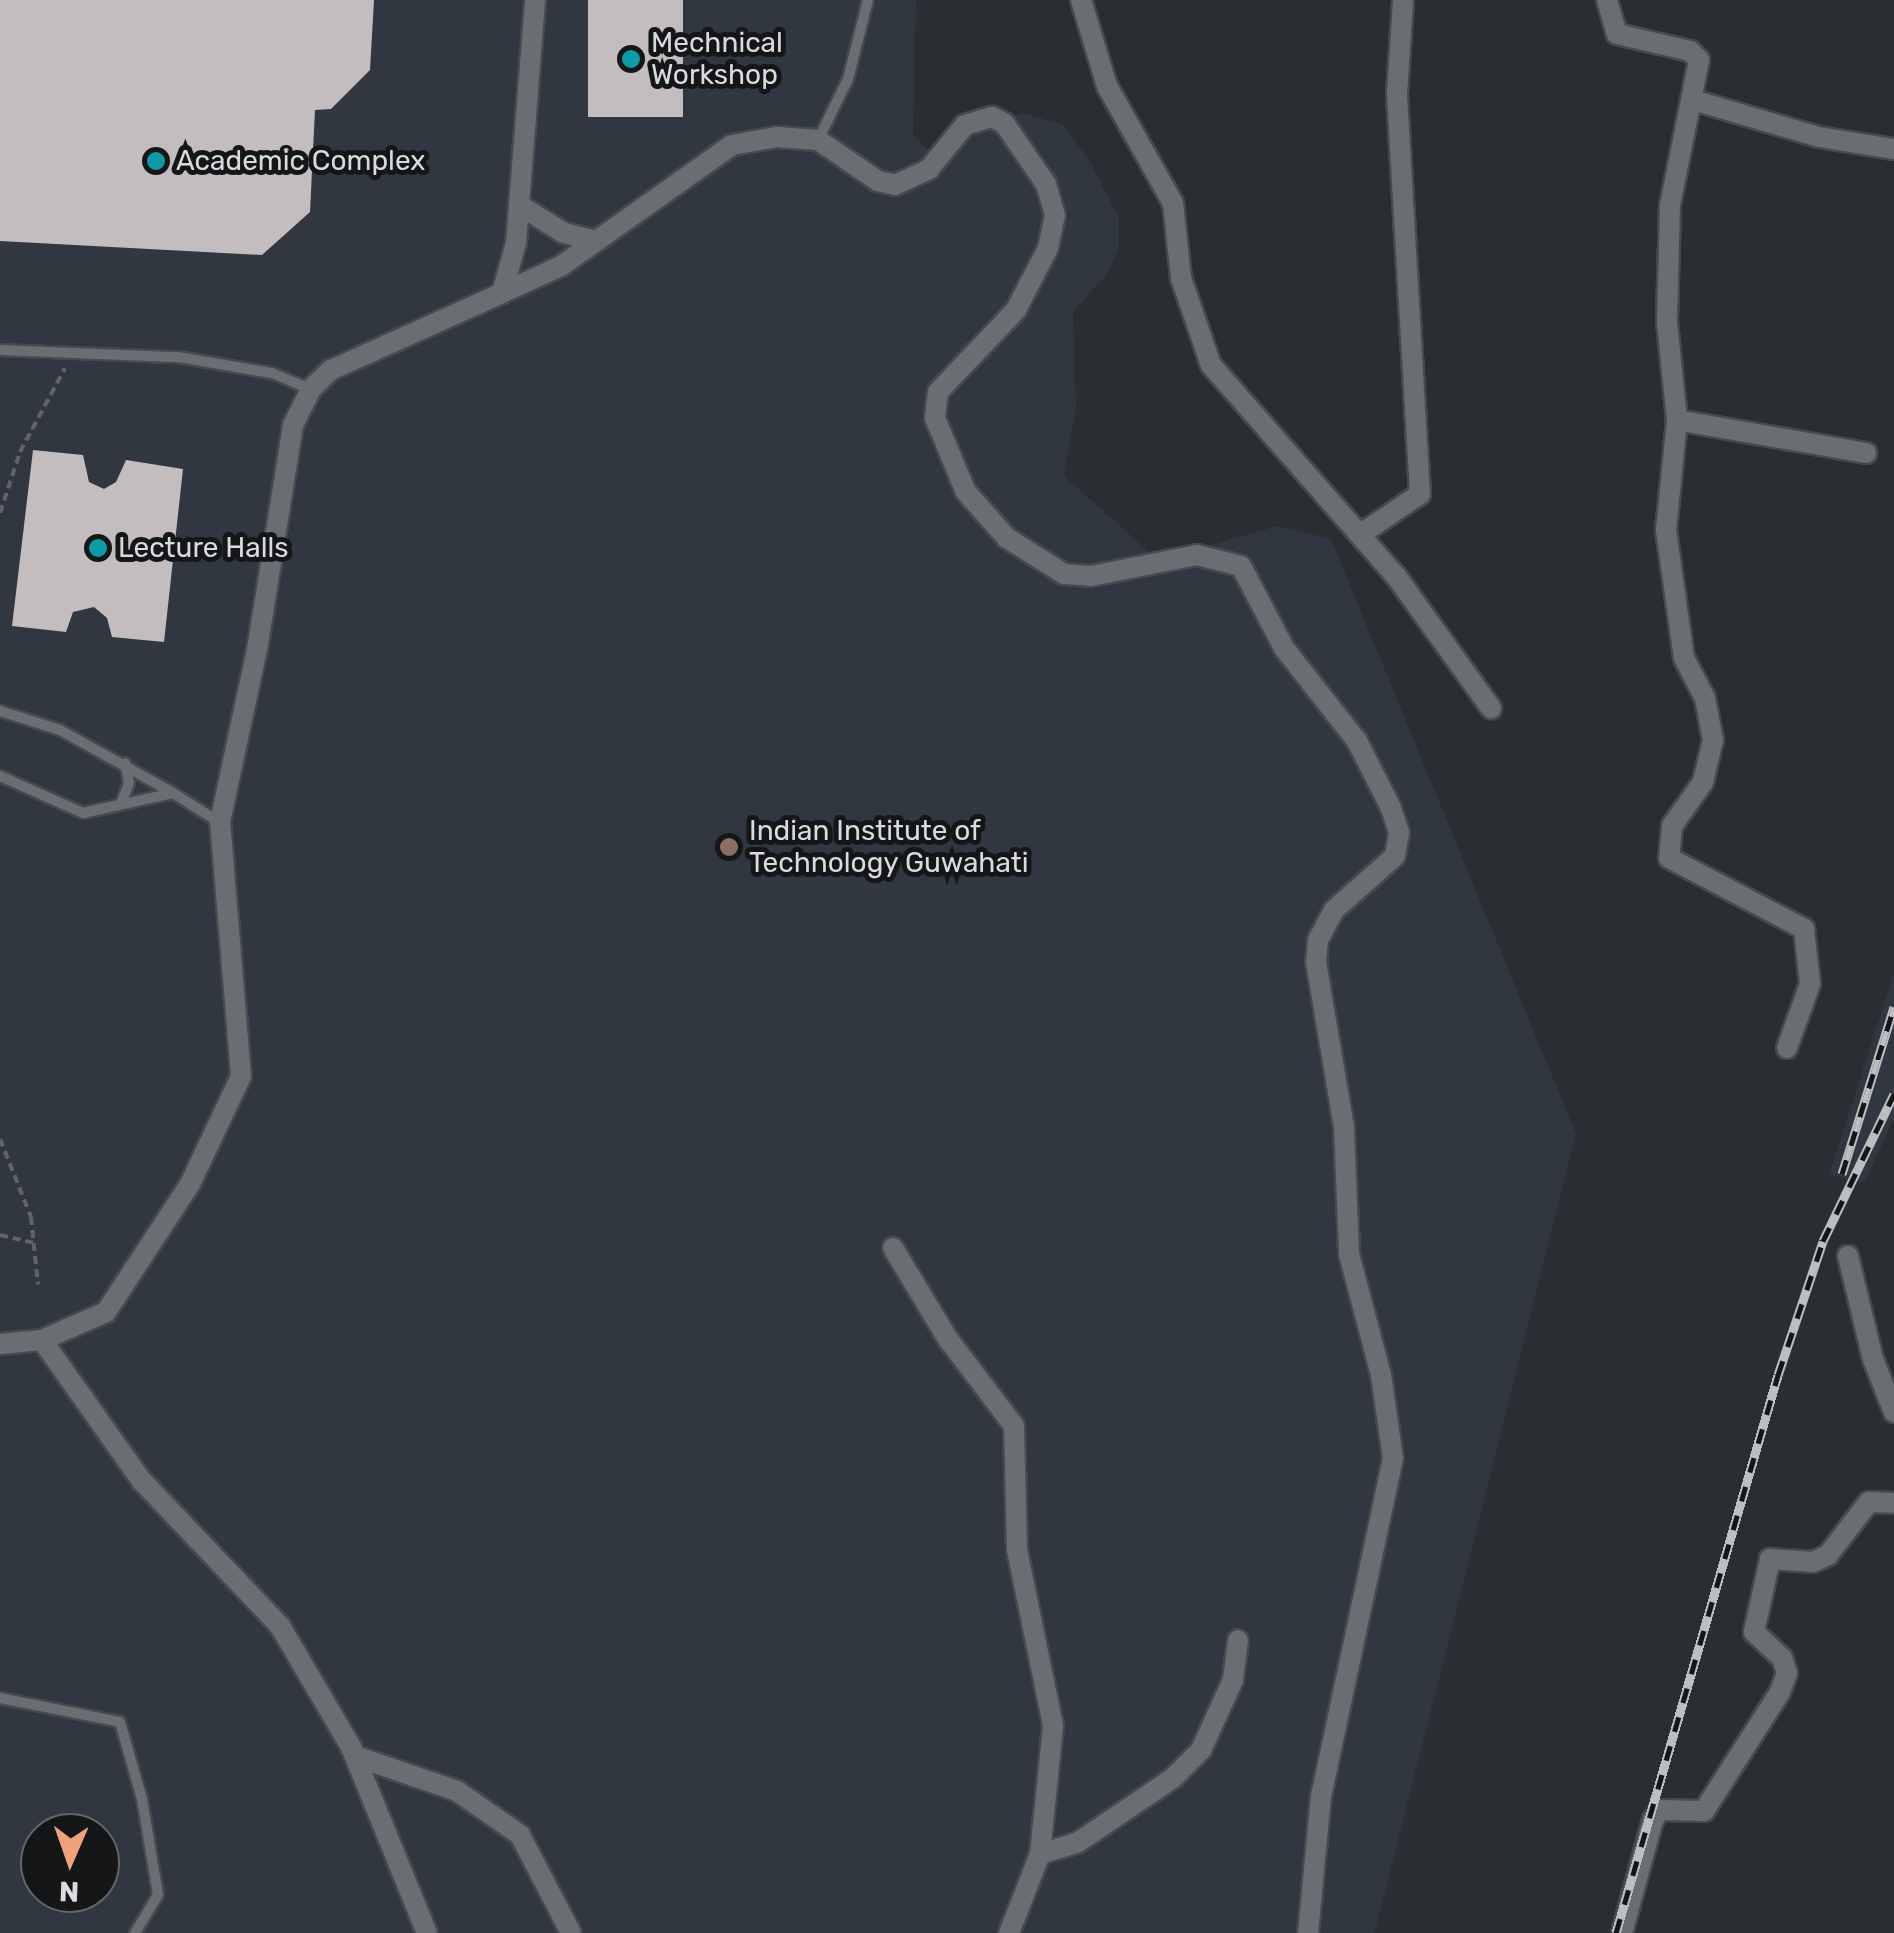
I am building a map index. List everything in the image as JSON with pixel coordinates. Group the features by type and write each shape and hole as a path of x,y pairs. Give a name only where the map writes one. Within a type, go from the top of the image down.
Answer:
{"street":[{"path":"502,293 519,205 535,0"},
{"path":"1081,0 1107,86 1173,203 1180,278 1211,365 1226,389 1361,534 1491,708"},
{"path":"1361,534 1420,494 1396,94 1404,0"},
{"path":"1607,0 1617,34 1690,51 1698,60 1670,205 1666,269 1677,420 1666,530 1670,580 1684,658 1705,698 1714,740 1703,782 1672,826 1669,858 1804,929 1810,984 1787,1048"},
{"path":"1693,100 1819,136 1894,149"},
{"path":"0,1344 42,1340 106,1312 190,1184 241,1076 220,822 258,650 283,467 311,390 357,357 562,266 716,150 754,138 818,140 878,181 894,184 915,180 980,118 992,117 1013,132 1046,184 1054,230 1001,331 938,392 935,418 966,492 1007,538 1064,574 1091,576 1197,555 1241,566 1300,672 1356,741 1397,822 1394,856 1334,910 1318,940 1316,962 1343,1113 1348,1254 1382,1375 1393,1458 1320,1796 1308,1933"},
{"path":"519,205 564,233 593,240"},
{"path":"1677,420 1866,453"},
{"path":"893,1248 948,1339 1014,1426 1017,1550 1053,1726 1040,1854 1009,1933"},
{"path":"1848,1256 1873,1359 1894,1412"},
{"path":"42,1340 142,1481 280,1626 355,1756 427,1933"},
{"path":"1622,1933 1653,1820 1660,1810 1704,1812 1780,1692 1787,1673 1782,1658 1754,1632 1770,1559 1813,1562 1828,1555 1870,1502 1894,1503"},
{"path":"1040,1854 1077,1844 1173,1778 1201,1750 1233,1680 1238,1640"},
{"path":"355,1756 457,1792 520,1835 571,1933"}],"lane":[{"path":"818,140 848,79 868,0"},
{"path":"0,350 178,357 272,374 311,390"},
{"path":"0,712 60,730 125,763 220,822"},
{"path":"120,804 128,783 125,763"},
{"path":"0,776 83,812 174,793"},
{"path":"0,1698 120,1722 142,1799 158,1895 136,1933"}],"path":[{"path":"0,513 20,452 72,355"},
{"path":"0,1139 12,1158 34,1243 38,1285"},
{"path":"0,1235 34,1243"}],"shaded area":[{"name":"Indian Institute of Technology Guwahati","path":"0,0 916,0 913,135 928,150 952,153 988,123 1023,113 1064,125 1092,165 1119,218 1119,248 1107,275 1073,311 1076,408 1064,476 1158,560 1277,526 1331,539 1576,1134 1375,1933 0,1933"},
{"path":"1894,973 1894,1118 1865,1182 1829,1175"}],"building":[{"name":"Academic Complex","path":"0,0 374,0 370,70 331,109 315,110 310,212 262,255 0,241"},
{"name":"Mechnical Workshop","path":"588,0 683,0 683,117 588,117"},
{"name":"Lecture Halls","path":"33,450 83,455 89,482 104,489 116,482 126,460 183,469 164,642 112,637 107,618 94,607 73,612 66,632 12,626"}],"railway":[{"path":"1842,1174 1894,1007"},
{"path":"1616,1933 1778,1375 1823,1241 1894,1094"}],"place":[{"name":"Mechnical Workshop","path":"631,59"},
{"name":"Academic Complex","path":"156,161"},
{"name":"Lecture Halls","path":"98,548"},
{"name":"Indian Institute of Technology Guwahati","path":"729,847"}]}
